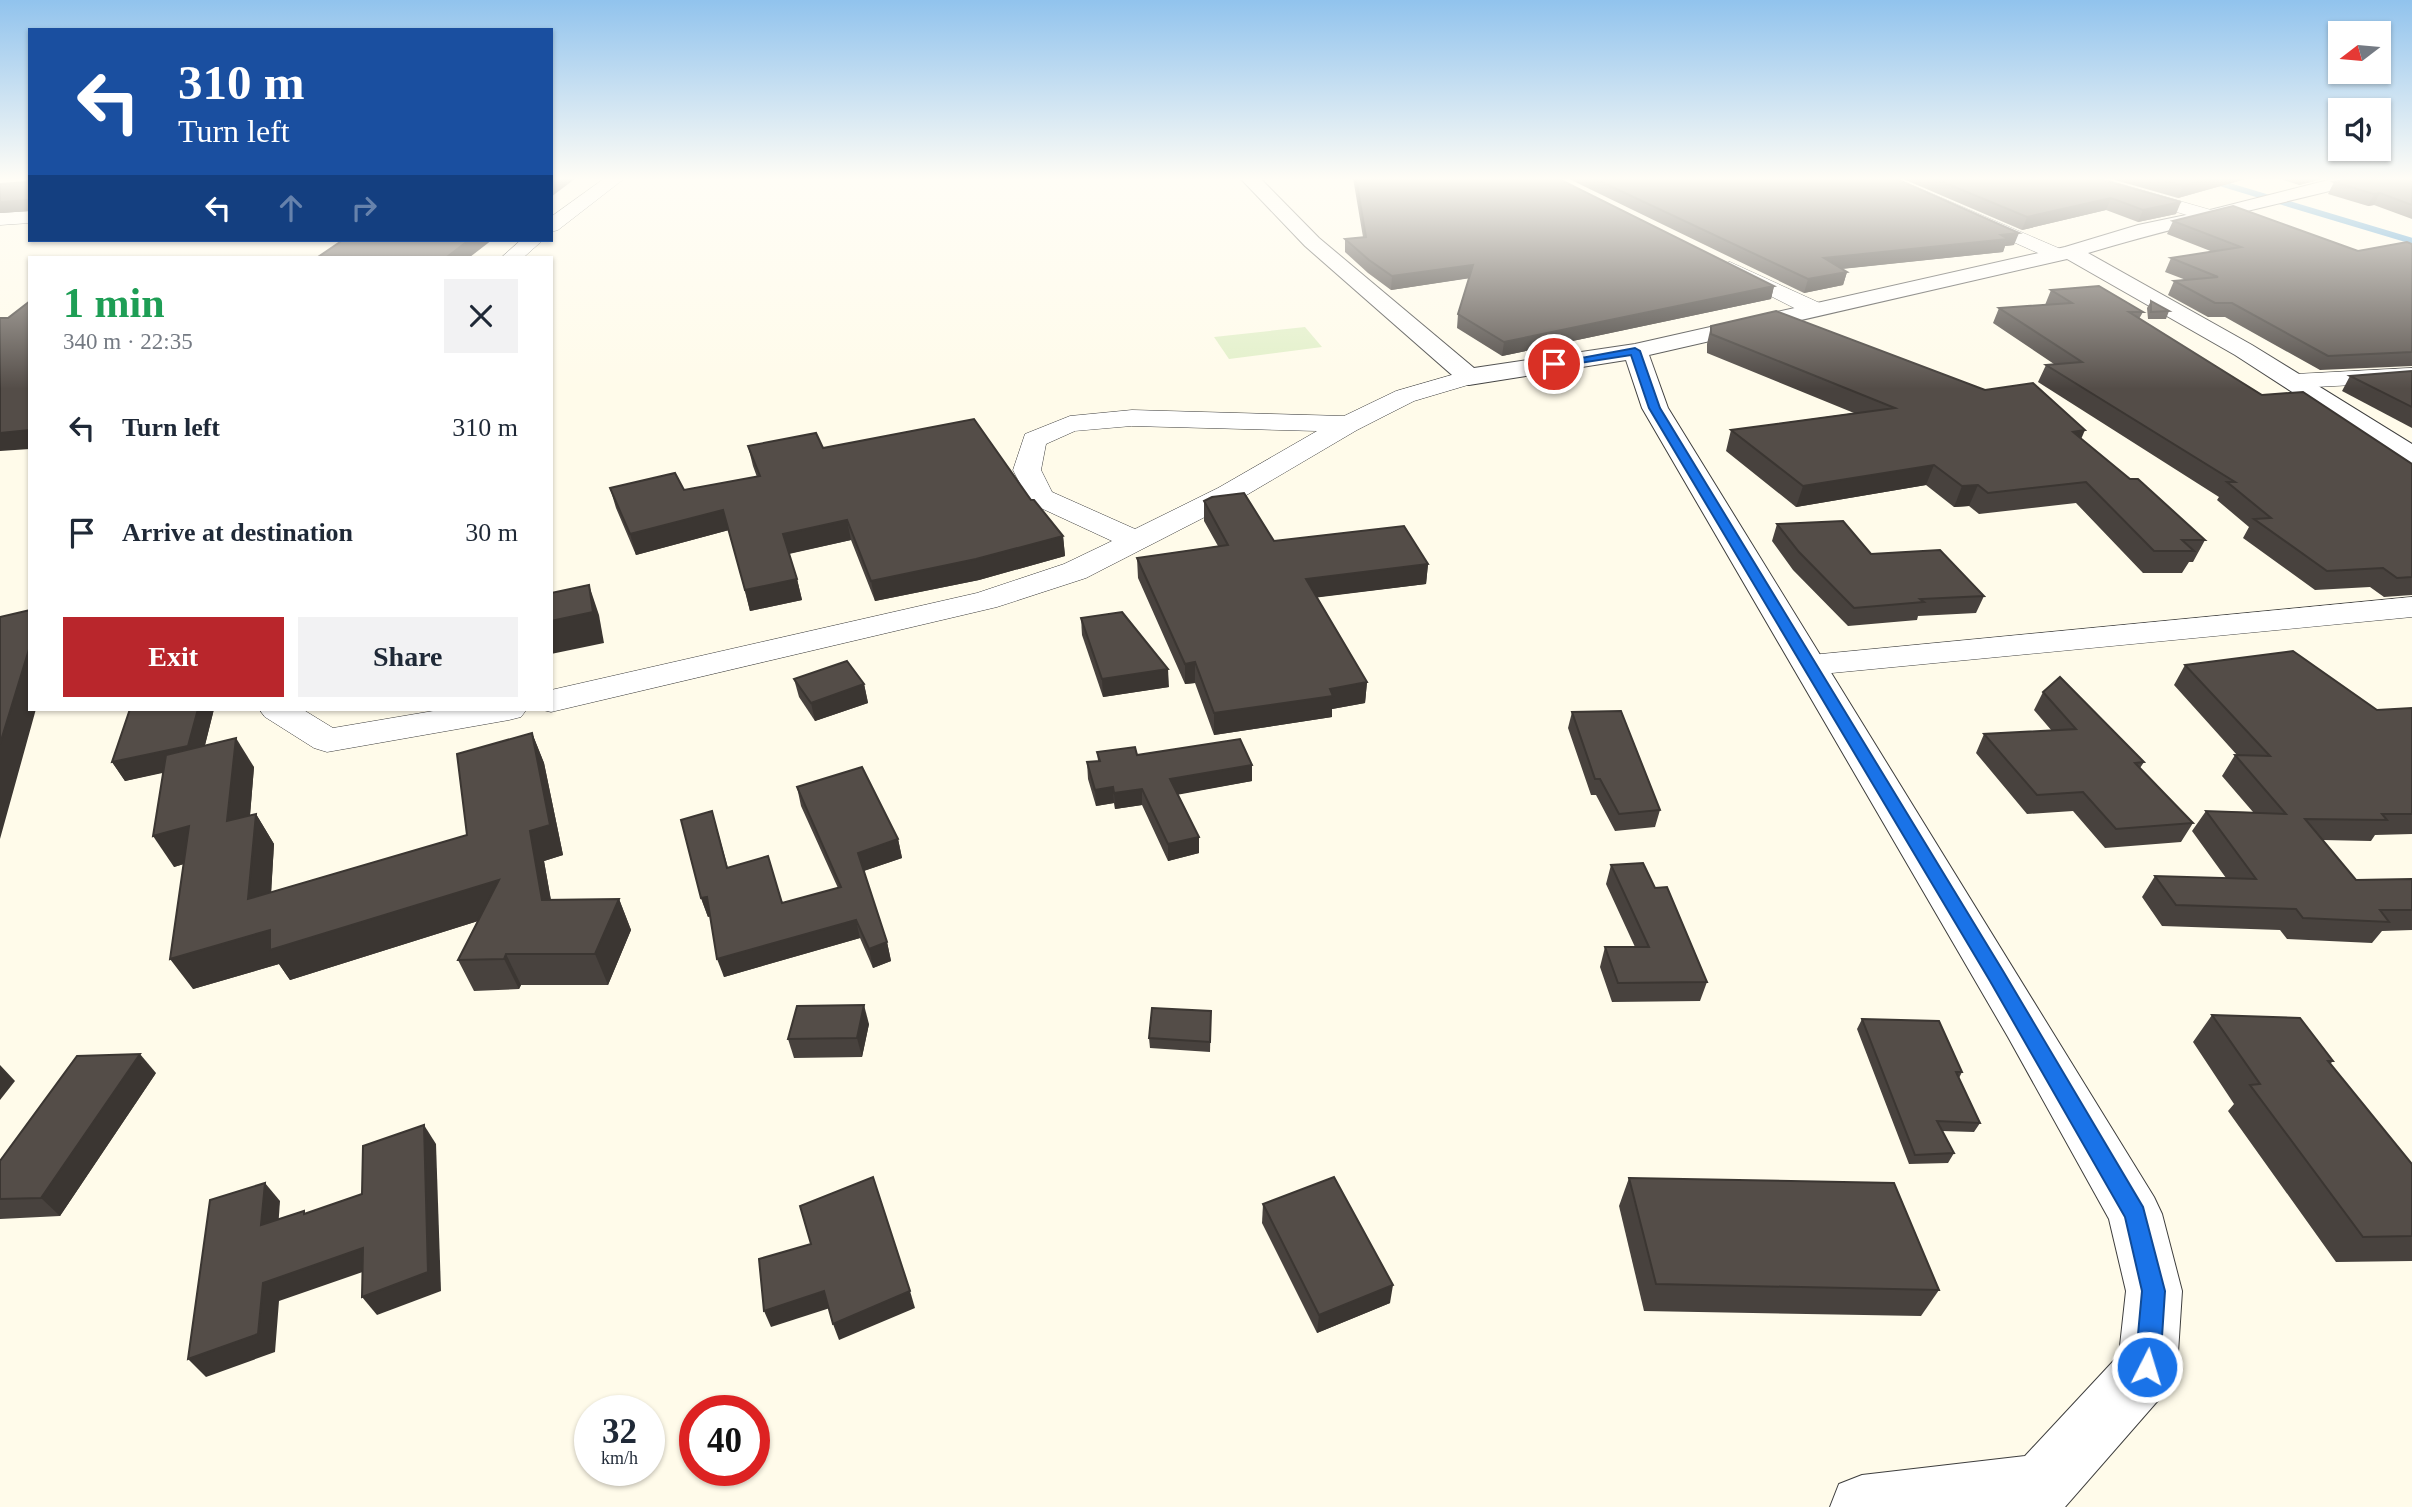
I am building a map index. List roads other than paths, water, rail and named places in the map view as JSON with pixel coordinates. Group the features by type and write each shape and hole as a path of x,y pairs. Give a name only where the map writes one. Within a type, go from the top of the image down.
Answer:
{"street":[{"path":"1319,248 1469,377"},
{"path":"2052,248 2136,286 2296,381 2412,457"},
{"path":"553,701 986,600 1075,571 1228,494 1348,424 1405,396 1469,377 1635,351 2079,248"},
{"path":"1714,260 1814,309"},
{"path":"1635,351 1654,408 1811,665 2135,1214 2154,1291 2147,1367 2041,1486 1863,1507"},
{"path":"2296,381 2412,375"},
{"path":"1136,541 1040,497 1027,470 1034,440 1070,424 1132,418 1348,424"},
{"path":"1811,665 2412,607"},
{"path":"280,711 327,740 497,711"}]}
